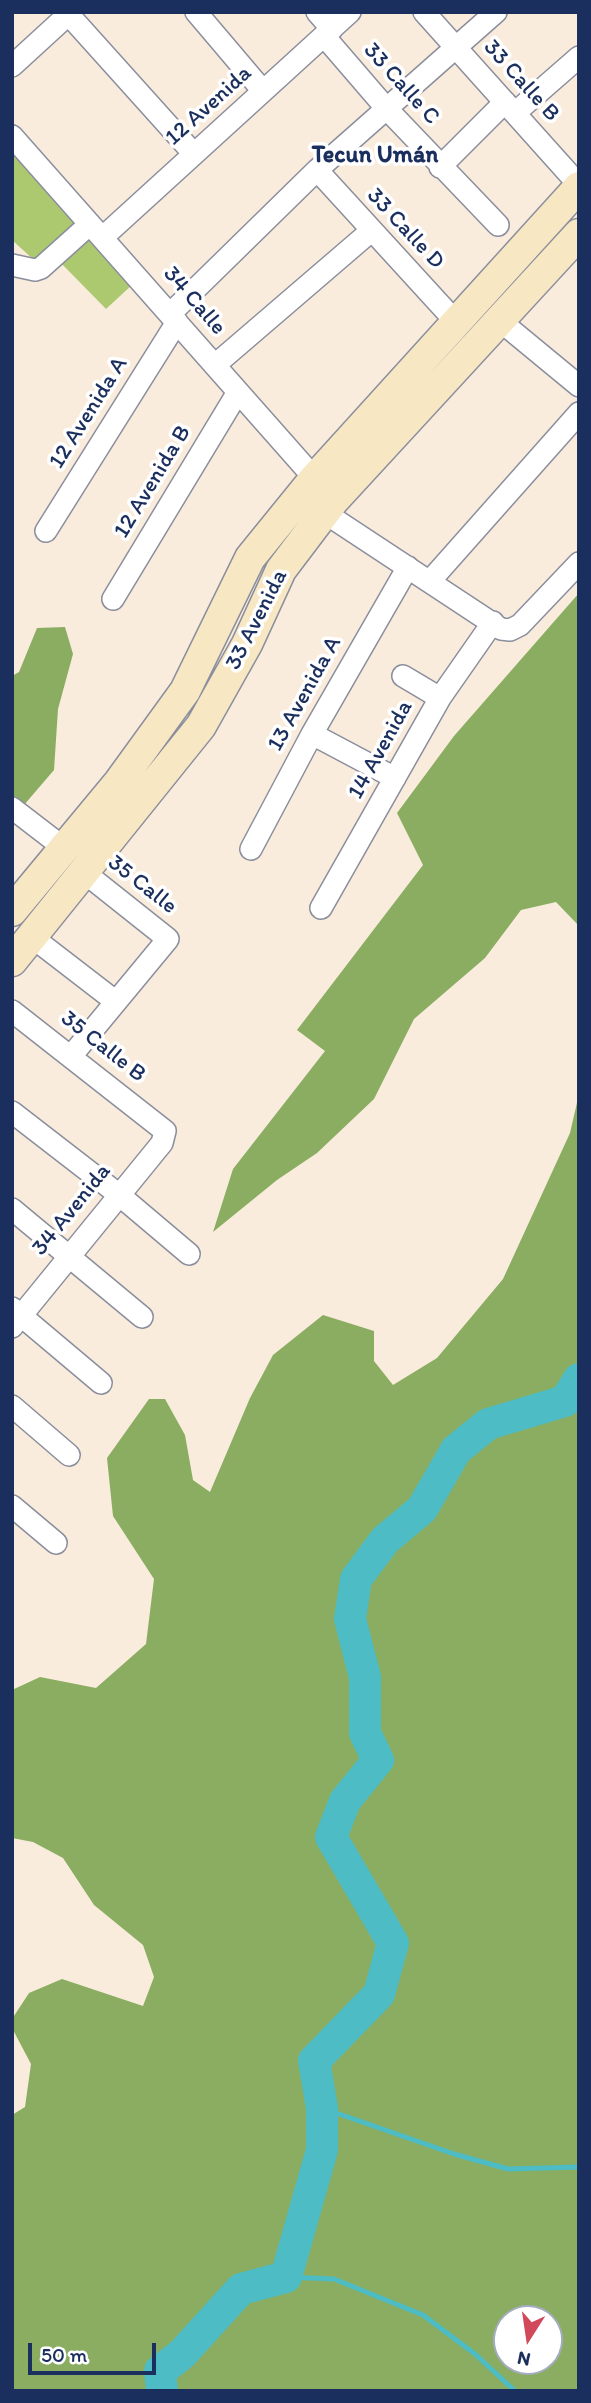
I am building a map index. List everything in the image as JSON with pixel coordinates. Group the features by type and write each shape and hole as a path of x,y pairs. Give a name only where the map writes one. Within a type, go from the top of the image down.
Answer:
{"street":[{"path":"196,12 263,91"},
{"name":"33 Calle C","path":"317,12 328,33 386,108 498,225"},
{"name":"12 Avenida","path":"12,265 25,269 41,268 96,231 194,154 350,12"},
{"name":"33 Calle B","path":"424,12 579,186"},
{"name":"12 Avenida A","path":"46,531 174,318 317,170 496,12"},
{"path":"12,66 70,14 194,154"},
{"path":"440,167 511,107 579,57"},
{"name":"34 Calle","path":"12,136 215,365 325,497 408,567 501,629 510,630 520,625 579,563"},
{"name":"33 Calle D","path":"317,170 456,322"},
{"name":"33 Avenida","path":"12,961 201,726 247,644 281,570 325,497 456,322 579,186"},
{"path":"215,365 371,231"},
{"name":"33 Avenida","path":"12,911 119,782 186,691 250,558 325,497 499,320 579,234"},
{"path":"499,320 579,386"},
{"name":"12 Avenida B","path":"113,599 238,392"},
{"path":"430,581 579,413"},
{"name":"13 Avenida A","path":"251,849 408,567"},
{"name":"14 Avenida","path":"321,908 440,698 493,622"},
{"path":"403,676 440,698"},
{"path":"313,734 395,778"},
{"path":"12,808 64,848"},
{"name":"35 Calle","path":"85,873 168,939 115,1001"},
{"path":"32,937 115,1001 72,1055"},
{"name":"35 Calle B","path":"12,1011 162,1125"},
{"path":"12,1112 118,1194 189,1254"},
{"name":"34 Avenida","path":"15,1317 162,1143 165,1131 162,1125"},
{"path":"12,1209 70,1254 142,1317"},
{"path":"15,1317 101,1383"},
{"path":"12,1406 69,1455"},
{"path":"12,1506 56,1544"}],"green space":[{"path":"12,153 76,222 35,261 12,240"},
{"path":"89,233 133,284 106,309 57,259"},
{"path":"579,593 579,926 556,902 521,910 485,958 414,1019 374,1099 317,1153 277,1180 213,1232 233,1169 325,1051 297,1030 423,865 397,813 454,736"},
{"path":"65,627 73,654 58,709 54,770 12,819 12,676 19,672 37,628"},
{"path":"579,1094 579,2391 12,2391 12,2115 25,2107 31,2064 12,2028 12,2019 29,1993 62,1979 143,2006 154,1977 143,1945 94,1905 63,1858 33,1842 12,1838 12,1690 40,1677 96,1688 146,1644 154,1579 113,1516 107,1458 149,1399 165,1399 185,1435 193,1480 210,1492 250,1398 273,1355 323,1315 374,1331 374,1361 393,1385 437,1358 503,1279 570,1133"}],"waterway":[{"path":"162,2391 160,2371 182,2354 241,2289 286,2277 322,2150 322,2108 314,2061 379,1994 393,1943 331,1837 345,1801 378,1760 365,1733 365,1677 350,1619 356,1579 385,1540 422,1509 456,1450 488,1424 565,1401 579,1379"},
{"path":"322,2108 454,2154 508,2169 579,2167"},
{"path":"286,2277 334,2279 423,2315 475,2354 515,2391"}],"district":[{"name":"Tecun Umán","path":"375,156"}]}
